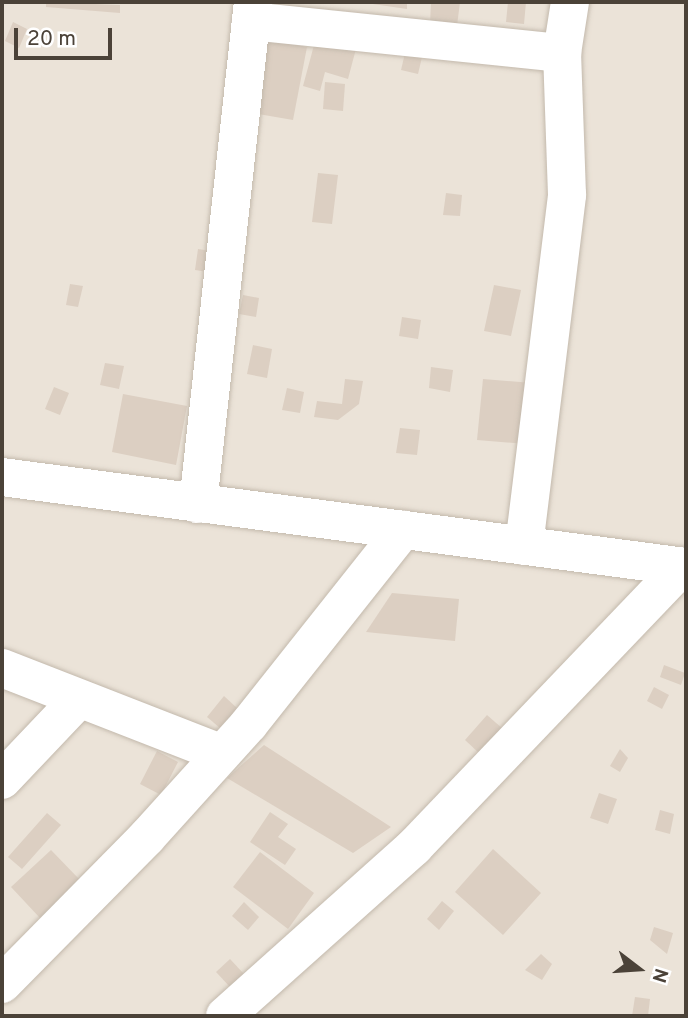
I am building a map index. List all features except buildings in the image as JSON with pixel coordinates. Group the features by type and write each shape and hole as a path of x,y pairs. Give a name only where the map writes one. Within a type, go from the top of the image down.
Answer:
{"street":[{"path":"524,547 567,195 562,53 570,2"},
{"path":"198,504 252,11 562,53"},
{"path":"2,477 684,567"},
{"path":"2,984 147,837 220,752 249,724 403,530"},
{"path":"225,1016 414,847 684,567"},
{"path":"2,668 39,679 79,699 220,752"},
{"path":"2,780 79,699"}],"shaded area":[{"path":"2,2 686,2 686,1016 2,1016"}]}
